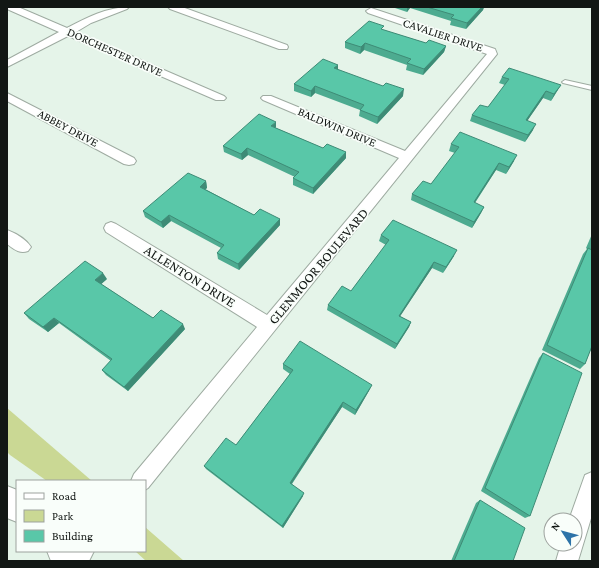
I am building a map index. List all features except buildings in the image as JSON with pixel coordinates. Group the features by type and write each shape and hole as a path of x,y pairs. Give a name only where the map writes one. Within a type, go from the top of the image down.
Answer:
{"street":[{"name":"DORCHESTER DRIVE","path":"10,7 220,98"},
{"path":"7,64 68,31 124,7"},
{"path":"173,7 283,47"},
{"name":"CAVALIER DRIVE","path":"371,11 491,51"},
{"name":"GLENMOOR BOULEVARD","path":"142,480 490,58 492,54 491,51"},
{"name":"ABBEY DRIVE","path":"7,96 129,161"},
{"name":"BALDWIN DRIVE","path":"267,98 408,157"},
{"name":"ALLENTON DRIVE","path":"111,228 269,325"},
{"path":"7,236 23,247"},
{"path":"582,512 592,482"},
{"path":"7,499 16,508"},
{"path":"61,552 71,561"},
{"path":"75,561 83,552"}],"lane":[{"path":"565,82 592,88"}],"green space":[{"path":"7,408 91,480 46,480 7,452"},
{"path":"146,528 184,561 146,561 136,552 146,552"}]}
